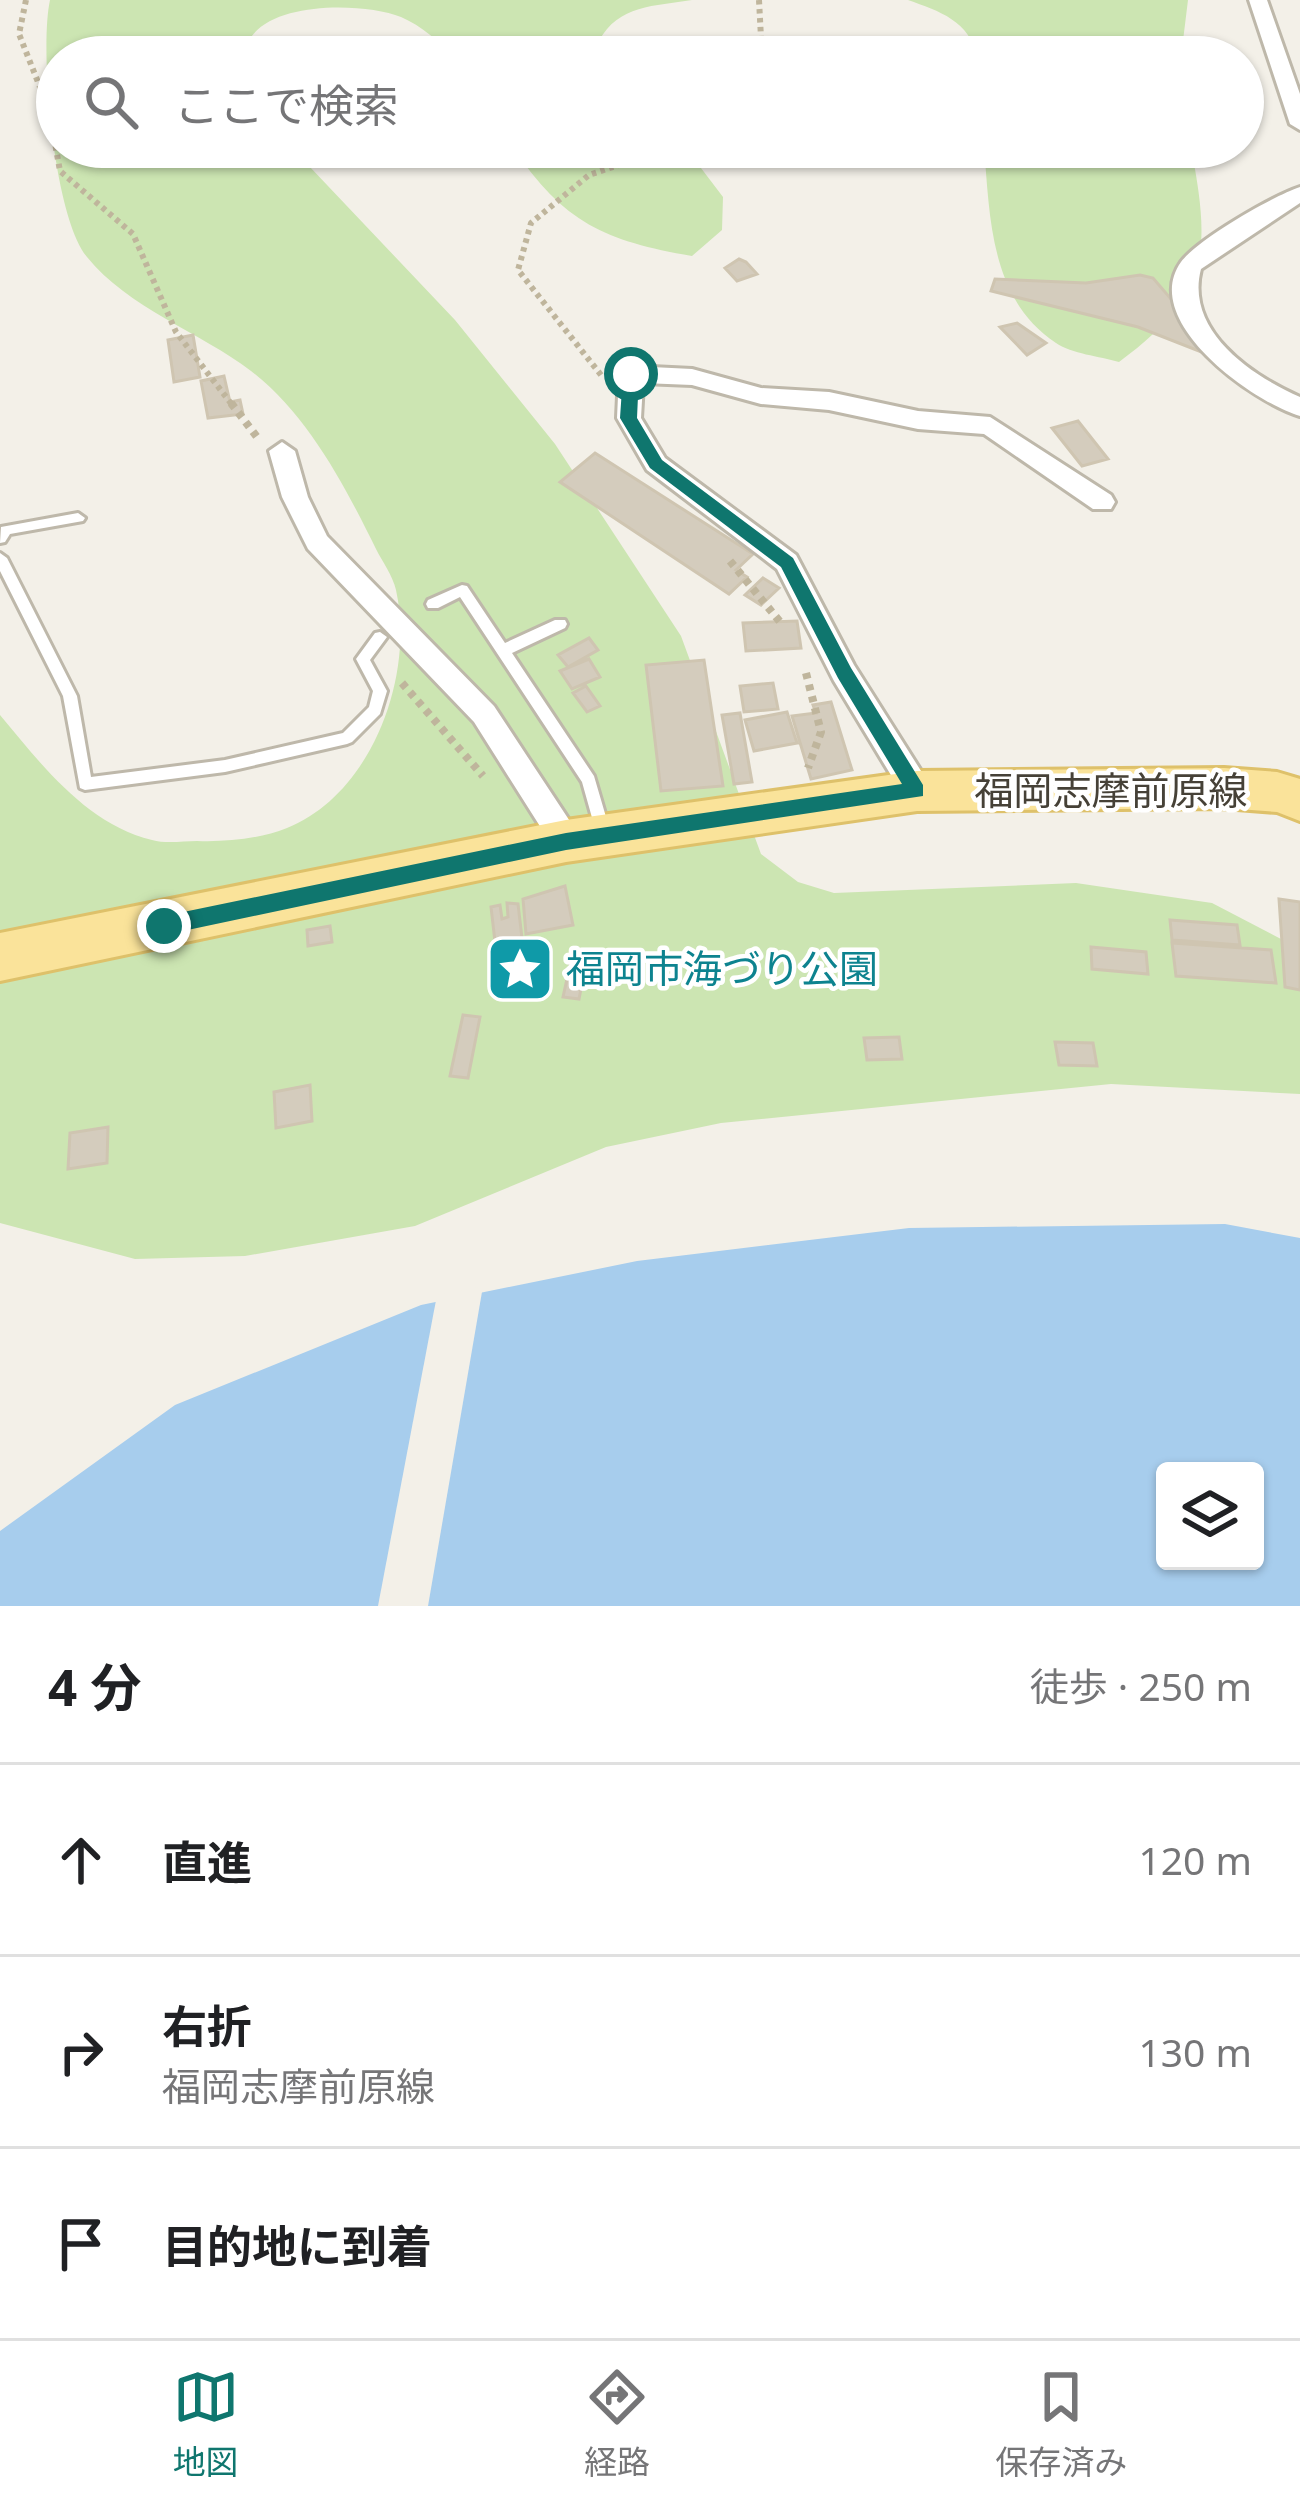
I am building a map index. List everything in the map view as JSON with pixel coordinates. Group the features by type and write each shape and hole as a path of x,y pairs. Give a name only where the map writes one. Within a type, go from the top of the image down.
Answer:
{"main road":[{"name":"福岡志摩前原線","path":"0,957 585,839 916,790 1224,788 1277,792 1300,800"}],"street":[{"path":"1258,0 1300,124"},
{"path":"1300,194 1222,240 1190,266 1184,298 1202,337 1244,374 1300,407"},
{"path":"916,790 844,673 787,562 656,464 628,418 631,374 692,377 761,396 829,401 918,420 990,426 1102,502"},
{"path":"273,453 317,542 484,714 585,839"}],"lane":[{"path":"0,538 6,530 78,518"},
{"path":"0,559 70,696 85,784 225,766 346,738 375,710 380,691 363,659 380,637"},
{"path":"434,604 462,590 589,780 585,839"},
{"path":"504,650 560,624"}],"path":[{"path":"26,0 19,34 36,77"},
{"path":"759,0 761,36"},
{"path":"59,168 133,233 176,332 273,453"},
{"path":"390,670 490,785"}],"green space":[{"path":"50,0 692,0 639,9 616,20 602,36 431,36 401,17 360,8 285,15 264,24 252,36 47,36"},
{"path":"908,0 1188,0 1184,36 969,36 942,13"},
{"path":"57,168 311,168 455,320 555,444 681,636 761,854 798,882 834,893 1076,883 1212,903 1300,949 1300,1094 1111,1084 721,1123 606,1147 415,1226 245,1256 135,1259 0,1223 0,715 67,790 106,821 163,842 243,839 287,828 317,811 343,788 380,728 399,658 400,623 392,579 338,477 307,430 251,371 143,305 104,275 75,237"},
{"path":"528,168 701,168 723,197 722,230 692,256 635,243 569,211"},
{"path":"986,168 1194,168 1201,215 1197,269 1171,315 1119,362 1062,347 1034,325 1018,304 998,255"}],"water":[{"path":"1225,1224 1300,1238 1300,1606 0,1606 0,1531 175,1405 421,1305 637,1261 909,1228"}],"pier":[{"path":"483,1286 428,1606 378,1606 437,1295"}],"building":[{"path":"739,259 757,274 737,281 725,268"},
{"path":"1140,275 1153,278 1208,342 1209,355 1138,327 991,291 995,279 1086,283"},
{"path":"1017,323 1046,343 1027,355 1000,327"},
{"path":"193,335 200,377 174,382 168,340"},
{"path":"224,376 230,402 240,400 243,414 208,418 201,381"},
{"path":"1078,421 1108,459 1082,466 1052,428"},
{"path":"595,453 753,554 736,570 747,577 729,594 560,482"},
{"path":"763,578 779,588 761,605 745,595"},
{"path":"797,621 801,648 746,651 743,623"},
{"path":"589,638 598,650 568,667 558,655"},
{"path":"589,659 600,677 572,689 560,671"},
{"path":"704,660 723,786 661,791 646,665"},
{"path":"773,683 778,709 744,712 740,686"},
{"path":"586,686 600,706 587,712 573,693"},
{"path":"831,702 852,770 811,779 792,716 816,713 813,705"},
{"path":"787,712 797,743 754,751 745,720"},
{"path":"740,713 752,782 734,784 722,715"},
{"path":"565,886 573,925 526,934 523,899"},
{"path":"1279,899 1300,902 1300,990 1285,987"},
{"path":"507,903 518,904 522,938 495,942 491,907 500,905 502,919 508,917"},
{"path":"1170,920 1237,925 1240,945 1172,940"},
{"path":"330,926 332,942 308,946 307,930"},
{"path":"1172,943 1271,950 1276,983 1176,976"},
{"path":"1091,947 1146,952 1148,974 1092,969"},
{"path":"571,961 586,963 579,999 563,997"},
{"path":"463,1015 480,1017 468,1078 450,1076"},
{"path":"899,1037 902,1059 867,1060 864,1038"},
{"path":"1055,1042 1093,1043 1097,1066 1059,1065"},
{"path":"310,1085 312,1121 276,1128 274,1092"},
{"path":"108,1127 107,1163 68,1169 70,1133"}],"place":[{"name":"福岡市海づり公園","path":"520,969"}],"route":[{"path":"164,926 566,842 916,790 844,673 787,562 656,464 628,418 631,374"}]}
